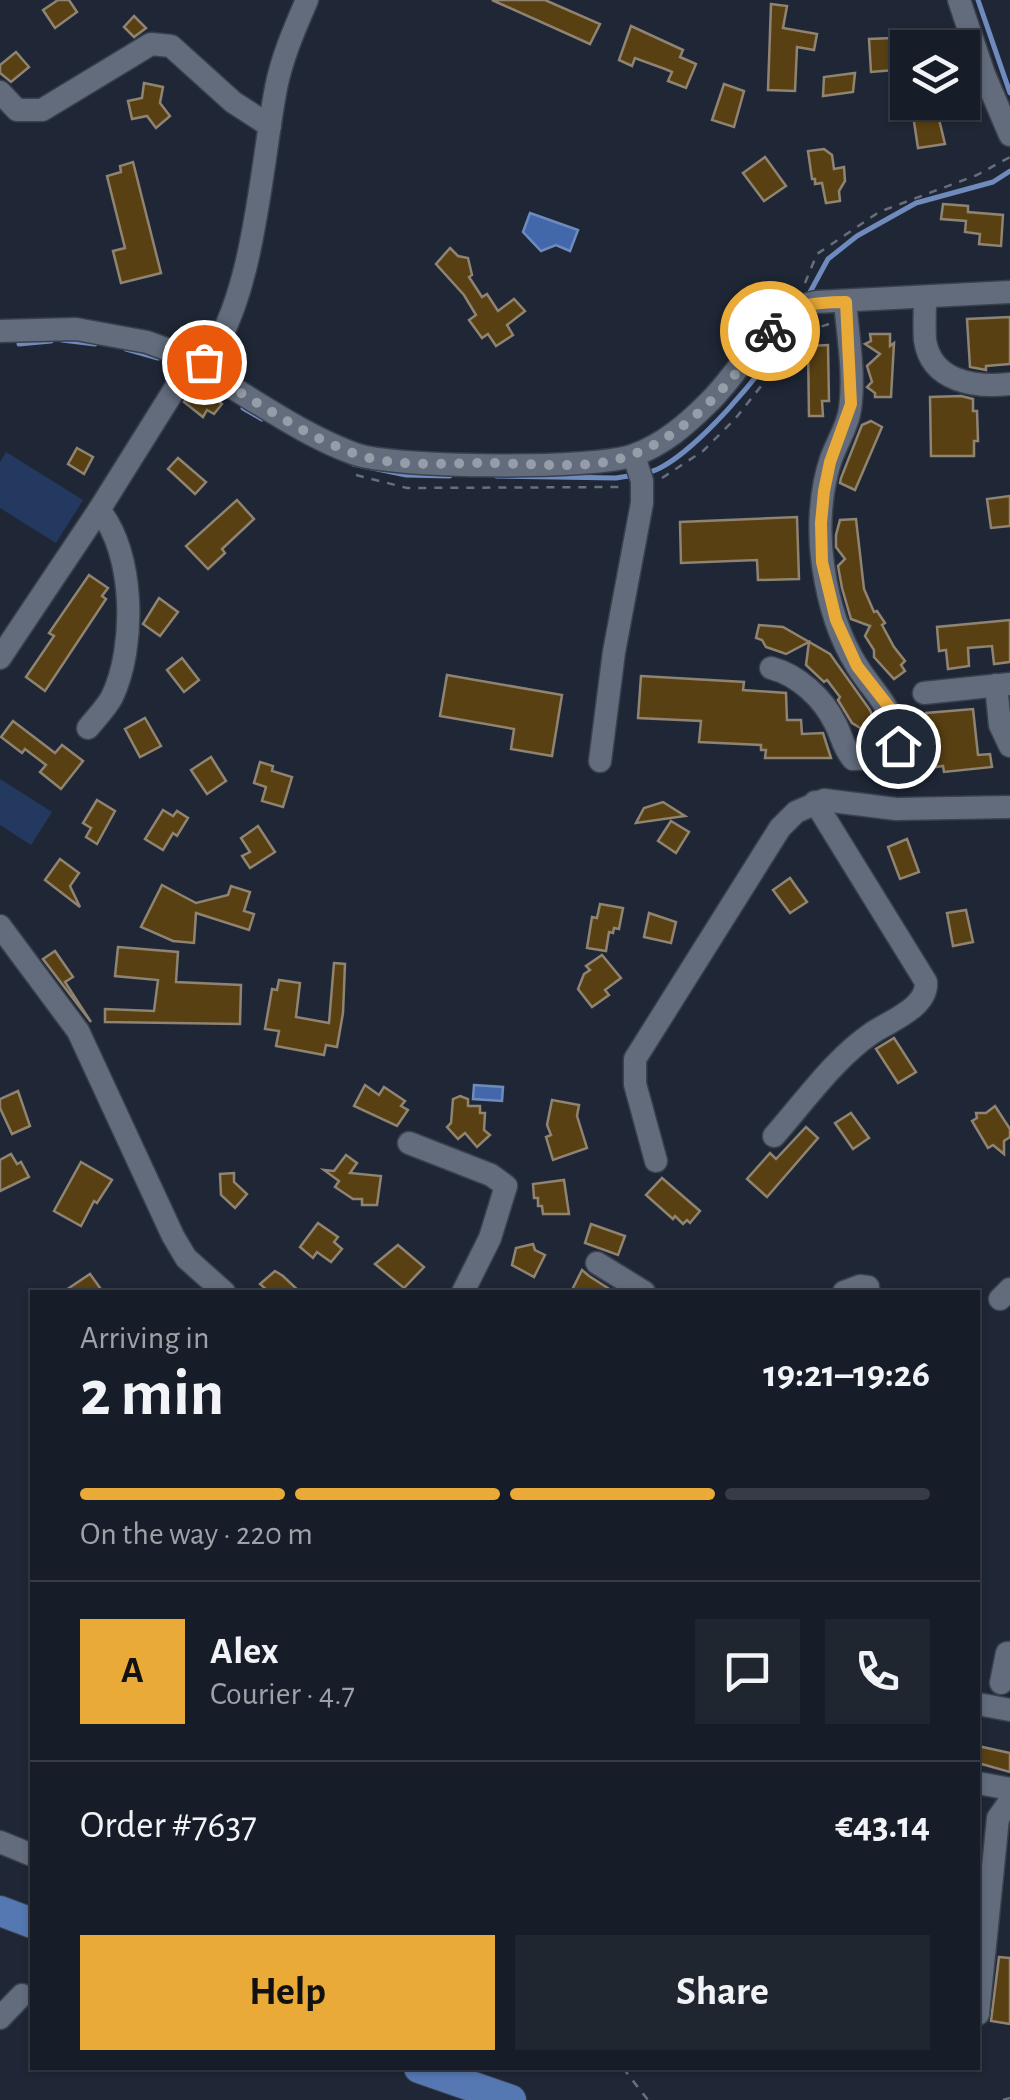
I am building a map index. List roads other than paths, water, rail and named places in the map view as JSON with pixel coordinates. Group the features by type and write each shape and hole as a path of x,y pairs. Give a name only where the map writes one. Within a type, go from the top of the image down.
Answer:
{"main road":[{"path":"0,1911 30,1922"},
{"path":"425,2070 511,2100"}],"street":[{"path":"0,658 195,362 228,325 242,281 277,83 291,36 308,0"},
{"path":"960,0 984,74 1010,135"},
{"path":"0,92 17,110 42,110 151,44 162,44 171,46 233,102 270,126"},
{"path":"600,761 614,652 642,502 639,472 666,439 708,404 778,320 796,307 816,302 846,311 925,298 1010,292"},
{"path":"925,298 925,341 940,370 966,384 1010,384"},
{"path":"771,668 798,680 819,700 852,758 891,758 898,746 889,707 846,645 822,562 824,491 851,404 846,311"},
{"path":"0,332 76,328 147,342 195,362 302,430 359,455 415,462 590,464 639,472"},
{"path":"88,728 111,699 124,663 128,626 122,554 108,520 99,510"},
{"path":"924,693 1003,685 1000,725 1010,746"},
{"path":"656,1162 635,1084 635,1059 780,828 796,812 824,800 896,808 1010,807"},
{"path":"774,1136 842,1058 921,1001 927,991 926,982 815,802"},
{"path":"0,926 78,1031 151,1194 186,1258 222,1290"},
{"path":"409,1143 491,1175 506,1186 490,1238 463,1290"},
{"path":"597,1263 641,1290"},
{"path":"849,1290 868,1288"},
{"path":"1001,1683 1010,1653"},
{"path":"980,1704 1010,1710"},
{"path":"980,1784 1010,1789"},
{"path":"980,1994 998,1818 1010,1801"},
{"path":"0,1842 30,1854"},
{"path":"0,2018 22,1995"}],"waterway":[{"path":"978,0 1010,93"},
{"path":"809,294 828,259 857,236 916,203 993,182 1010,171"},
{"path":"646,473 684,452 728,410 793,323"},
{"path":"62,340 95,344"},
{"path":"19,344 51,341"},
{"path":"126,349 158,358"},
{"path":"243,408 262,419"},
{"path":"353,464 406,475 450,476"},
{"path":"496,476 635,475"}]}
